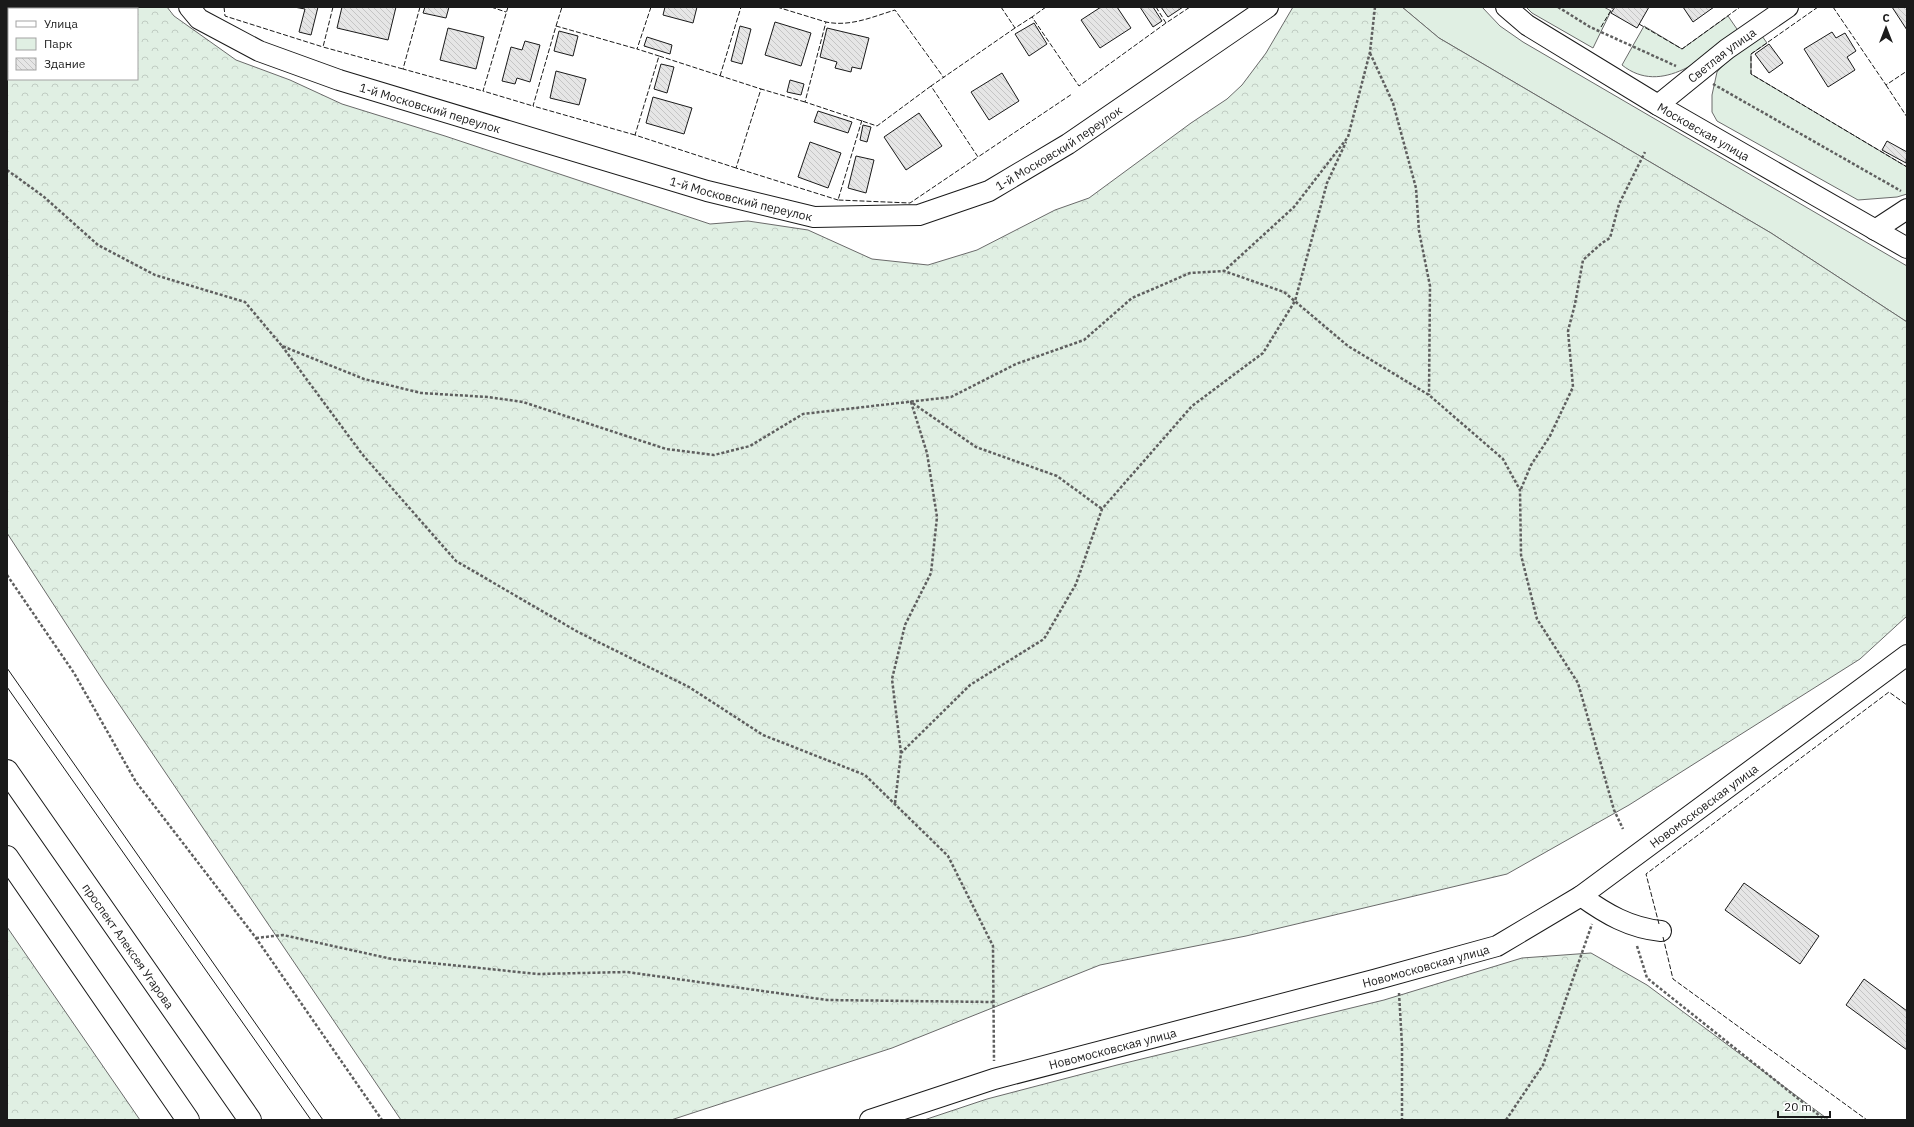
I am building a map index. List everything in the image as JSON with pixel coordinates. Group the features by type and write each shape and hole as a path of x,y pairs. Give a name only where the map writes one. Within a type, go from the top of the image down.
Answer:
{"main road":[{"name":"проспект Алексея Угарова","path":"7,771 250,1120"},
{"path":"7,857 188,1120"}],"street":[{"name":"1-й Московский переулок","path":"189,7 199,19 259,51 339,80 707,191 814,217 919,215 989,191 1068,144 1268,7"},
{"name":"Московская улица","path":"1506,7 1527,25 1658,105 1907,248"},
{"name":"Светлая улица","path":"1658,105 1727,49 1788,7"},
{"path":"1875,230 1907,209"},
{"name":"Новомосковская улица","path":"870,1120 994,1079 1497,946 1581,896 1907,655"},
{"path":"1581,896 1597,907 1635,927 1661,931"}],"path":[{"path":"901,754 970,685 1044,639 1076,584 1102,509 1192,406 1263,353 1295,301 1327,183 1348,137 1370,52 1375,7"},
{"path":"1558,7 1590,27 1724,89 1907,195"},
{"path":"1370,52 1394,104 1416,188 1419,231 1430,286 1429,395"},
{"path":"1224,271 1294,207 1348,137"},
{"path":"1623,829 1614,810 1578,683 1537,619 1521,555 1520,490 1531,465 1550,436 1573,387 1568,331 1575,304 1583,260 1610,238 1619,204 1645,152"},
{"path":"7,170 43,196 98,245 155,275 245,302 282,346 362,454 456,561 578,632 689,687 763,735 865,775 948,856 993,946 994,1079"},
{"path":"282,346 364,379 421,393 488,397 523,402 666,449 714,455 750,446 802,414 951,397 1016,364 1084,340 1132,298 1190,273 1224,271 1284,292 1348,346 1429,395 1503,459 1520,490"},
{"path":"911,402 976,447 1057,476 1102,509"},
{"path":"895,804 901,754 892,679 905,625 931,573 937,517 927,453 911,402"},
{"path":"7,575 74,673 136,782 256,938 382,1120"},
{"path":"1506,1120 1543,1065 1597,907"},
{"path":"1635,927 1636,942 1647,978 1825,1120"},
{"path":"256,938 283,935 392,959 538,974 627,972 827,1000 994,1002"},
{"path":"1394,974 1399,991 1401,1014 1402,1120"}],"green space":[{"path":"7,7 167,7 174,16 236,60 290,80 342,104 445,136 710,224 748,221 808,230 872,259 928,265 977,250 1055,210 1089,198 1191,123 1227,99 1242,85 1266,53 1293,7 1402,7 1439,38 1771,233 1907,322 1907,616 1860,659 1629,805 1507,874 1246,936 1100,965 892,1048 671,1120 401,1120 104,682 7,533"},
{"path":"1402,7 1482,7 1500,26 1523,42 1907,266 1907,322 1771,233 1439,38"},
{"path":"1526,7 1604,7 1611,11 1593,48 1532,13"},
{"path":"1728,16 1739,32 1712,52 1683,70 1668,75 1653,77 1637,74 1622,65 1644,26 1682,49"},
{"path":"1762,36 1767,43 1751,54 1751,74 1907,167 1907,194 1897,197 1858,200 1717,121 1712,112 1712,95 1717,72 1726,62"},
{"path":"7,927 140,1120 7,1120"},
{"path":"1591,953 1647,985 1829,1120 924,1120 987,1099 1117,1065 1384,1000 1522,958"}],"building":[{"path":"294,7 318,7 311,35 299,32 305,9"},
{"path":"342,7 396,7 388,40 337,28"},
{"path":"425,7 449,7 446,18 423,13"},
{"path":"665,7 697,7 693,23 663,15"},
{"path":"1101,7 1117,7 1131,28 1100,48 1081,20"},
{"path":"1140,7 1153,7 1162,21 1153,27"},
{"path":"1161,7 1183,7 1168,17"},
{"path":"1615,7 1649,7 1637,28 1611,13"},
{"path":"1683,7 1714,7 1693,22"},
{"path":"1892,7 1907,7 1907,30"},
{"path":"775,22 811,33 801,66 765,55"},
{"path":"1034,23 1047,44 1029,56 1015,34"},
{"path":"740,26 751,29 742,64 731,61"},
{"path":"448,28 484,37 476,69 440,60"},
{"path":"827,28 869,38 861,69 852,67 851,72 835,68 837,62 820,57"},
{"path":"559,31 578,36 573,56 554,51"},
{"path":"1832,32 1836,38 1845,33 1856,51 1847,57 1855,70 1828,87 1804,49"},
{"path":"647,37 672,45 670,54 644,46"},
{"path":"525,41 540,45 530,82 517,78 515,84 502,81 511,47 522,50"},
{"path":"1769,44 1783,63 1769,73 1755,54"},
{"path":"661,64 674,67 667,93 654,89"},
{"path":"556,71 586,79 579,105 550,98"},
{"path":"1002,73 1019,101 989,120 971,92"},
{"path":"790,80 804,84 801,95 787,92"},
{"path":"653,97 692,108 684,134 646,123"},
{"path":"818,111 852,122 848,133 814,122"},
{"path":"919,113 942,146 906,170 884,137"},
{"path":"863,125 871,127 867,142 860,140"},
{"path":"1887,141 1907,152 1906,163 1882,150"},
{"path":"810,142 841,153 828,188 798,177"},
{"path":"856,156 874,160 866,193 848,188"},
{"path":"1744,883 1819,936 1800,964 1725,910"},
{"path":"1864,979 1907,1011 1907,1050 1846,1005"}],"tram line":[{"path":"7,668 323,1120"},
{"path":"7,687 311,1120"}],"fence":[{"path":"224,7 225,16 323,47"},
{"path":"333,7 323,47 403,69"},
{"path":"420,7 403,69 483,91"},
{"path":"491,7 506,12"},
{"path":"508,7 483,91 533,106"},
{"path":"556,26 562,7"},
{"path":"651,7 637,49 659,56"},
{"path":"720,76 741,7"},
{"path":"777,7 826,22"},
{"path":"1001,7 1015,28 1032,17"},
{"path":"1046,7 1032,17 1079,86 1166,23"},
{"path":"1156,7 1166,23 1190,7"},
{"path":"1601,27 1613,7"},
{"path":"1639,24 1682,49 1740,7"},
{"path":"1818,7 1751,54 1751,74 1907,167"},
{"path":"1833,7 1886,85 1907,71"},
{"path":"931,86 877,126 805,102 826,22 852,22 895,10 944,78"},
{"path":"635,135 533,106 556,26 637,49"},
{"path":"1015,28 931,86 978,157 1072,94"},
{"path":"736,168 635,135 659,56 761,89"},
{"path":"1886,85 1907,117"},
{"path":"805,102 761,89 736,168 838,200"},
{"path":"862,120 838,200 910,203 978,157"},
{"path":"1659,924 1646,874 1889,692 1907,705"},
{"path":"1663,937 1673,979 1867,1120"}]}
